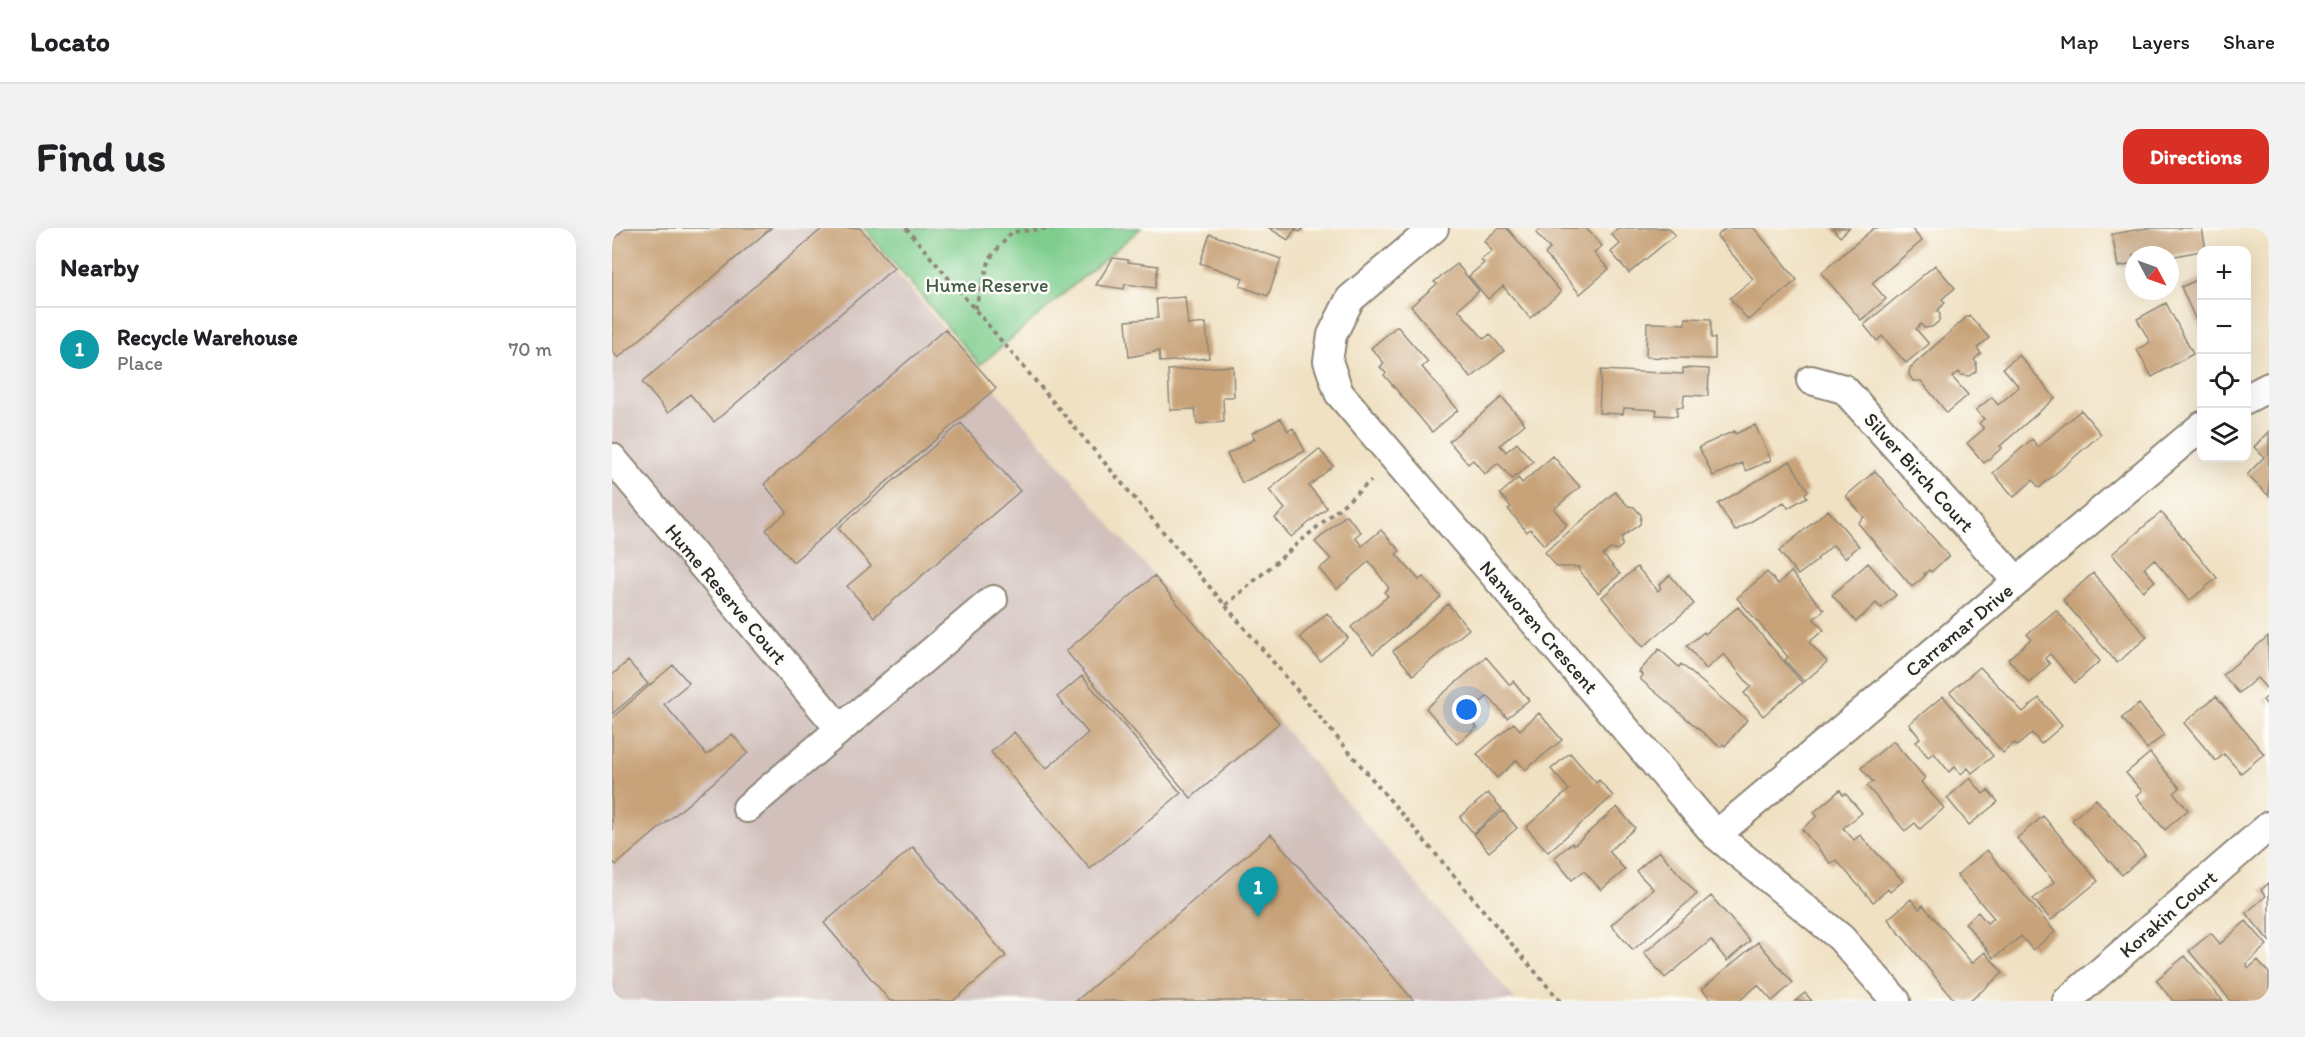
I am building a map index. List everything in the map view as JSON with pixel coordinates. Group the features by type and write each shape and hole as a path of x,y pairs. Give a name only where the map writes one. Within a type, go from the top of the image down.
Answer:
{"street":[{"name":"Nanworen Crescent","path":"1434,228 1350,299 1332,335 1328,361 1339,393 1716,835 1841,938 1896,1001"},
{"name":"Silver Birch Court","path":"1811,380 1844,389 2017,581"},
{"path":"2251,397 2269,387"},
{"name":"Carramar Drive","path":"1716,835 2197,430"},
{"name":"Hume Reserve Court","path":"612,458 840,729"},
{"path":"747,808 993,600"},
{"name":"Korakin Court","path":"2067,1001 2269,826"}],"path":[{"path":"906,228 1560,1001"},
{"path":"974,310 990,258 1012,232 1055,228"},
{"path":"1226,605 1371,481"}],"shaded area":[{"path":"612,228 858,228 1516,1001 612,1001"}],"green space":[{"name":"Hume Reserve","path":"864,228 1141,228 980,365"}],"building":[{"path":"626,228 771,228 618,358 612,351 612,240"},
{"path":"823,228 860,228 894,268 714,422 690,394 668,413 642,382"},
{"path":"1269,228 1303,228 1300,232 1295,229 1288,240"},
{"path":"1499,228 1507,228 1561,292 1530,318 1503,286 1488,299 1469,276 1484,263 1481,260 1492,251 1484,241"},
{"path":"1542,228 1586,228 1602,246 1594,253 1609,269 1580,294 1545,254 1550,249 1536,233"},
{"path":"1618,228 1669,228 1675,235 1629,273 1611,252 1620,244 1611,234"},
{"path":"1726,228 1754,228 1797,280 1748,320 1730,298 1753,279 1717,236"},
{"path":"1832,228 1849,228 1840,237"},
{"path":"1874,228 1911,228 1922,241 1872,283 1886,299 1861,320 1821,273"},
{"path":"2147,228 2202,228 2205,246 2197,246 2197,252 2179,255 2179,246 2125,246 2125,266 2118,267 2112,234"},
{"path":"1210,234 1281,259 1268,296 1240,286 1243,278 1200,263"},
{"path":"1113,258 1158,266 1155,288 1125,284 1124,289 1096,285"},
{"path":"1457,264 1479,291 1458,309 1484,339 1490,334 1504,351 1471,378 1411,306 1437,284 1434,282"},
{"path":"1935,265 1955,288 1942,299 1945,303 1937,311 1940,314 1939,321 1932,327 1924,328 1921,324 1916,329 1929,344 1906,363 1882,336 1877,341 1864,325"},
{"path":"2197,280 2197,323 2181,287"},
{"path":"1185,297 1188,325 1206,323 1209,358 1160,362 1159,351 1129,357 1126,321 1158,318 1156,299"},
{"path":"2166,303 2193,354 2152,377 2137,350 2150,342 2137,319"},
{"path":"1969,315 1989,338 1977,348 1981,353 1974,360 1976,371 1969,376 1961,375 1959,372 1952,377 1968,395 1947,413 1921,381 1913,381 1909,375 1910,368"},
{"path":"1686,318 1711,319 1711,338 1715,338 1715,359 1646,357 1647,323 1685,324"},
{"path":"1397,326 1428,362 1422,367 1458,410 1432,432 1384,375 1386,373 1380,367 1384,363 1371,348"},
{"path":"945,329 996,388 793,562 766,530 787,512 764,484"},
{"path":"2019,355 2055,398 1984,463 1967,443 1984,429 1979,423 1984,419 1976,410 1992,397 1998,405 2019,387 2003,368"},
{"path":"1233,366 1234,397 1223,397 1224,422 1197,424 1195,409 1170,410 1168,370"},
{"path":"1683,368 1709,369 1708,396 1684,395 1683,407 1677,407 1677,416 1656,415 1657,410 1624,408 1623,414 1599,413 1601,370 1683,374"},
{"path":"1502,397 1525,424 1500,445 1506,452 1517,443 1533,462 1512,479 1498,463 1485,474 1473,460 1468,464 1449,441"},
{"path":"2081,410 2101,434 2039,488 2033,480 2014,497 1993,473 2032,439 2038,447"},
{"path":"1281,418 1288,431 1293,428 1305,451 1242,483 1227,454 1255,439 1252,433"},
{"path":"961,423 1020,491 874,617 847,586 871,566 838,528"},
{"path":"1755,425 1771,460 1746,471 1742,463 1713,476 1699,447 1734,431 1735,434"},
{"path":"2269,431 2269,496 2247,475 2264,457 2254,447"},
{"path":"1319,449 1333,466 1309,486 1327,508 1291,537 1275,518 1285,509 1269,490"},
{"path":"1553,456 1580,487 1554,509 1567,525 1544,545 1530,529 1527,532 1508,509 1511,507 1500,494 1518,478 1522,483"},
{"path":"1790,461 1808,491 1805,493 1807,497 1788,508 1784,502 1735,531 1718,504"},
{"path":"1875,471 1949,556 1931,572 1929,570 1924,574 1926,575 1912,587 1858,523 1864,517 1846,496"},
{"path":"1615,492 1628,506 1634,507 1641,515 1640,524 1622,537 1622,546 1617,550 1610,549 1603,555 1620,574 1598,593 1578,569 1580,567 1557,567 1545,552"},
{"path":"1828,510 1859,546 1845,558 1833,545 1798,575 1779,551"},
{"path":"2161,512 2217,578 2189,601 2154,559 2144,568 2155,581 2143,591 2112,554"},
{"path":"1346,515 1361,532 1355,537 1362,546 1381,530 1400,551 1396,554 1419,580 1423,577 1441,597 1373,654 1351,627 1388,596 1384,592 1389,588 1369,561 1337,589 1319,569 1331,559 1315,542"},
{"path":"1868,563 1896,595 1881,608 1876,603 1856,622 1832,595"},
{"path":"1637,567 1658,591 1661,588 1659,585 1670,575 1694,604 1643,647 1602,597"},
{"path":"1767,572 1778,584 1791,572 1824,610 1814,619 1824,630 1809,642 1827,662 1804,682 1785,660 1788,657 1737,598"},
{"path":"2093,573 2147,637 2117,663 2063,600"},
{"path":"1154,576 1279,723 1191,798 1066,651"},
{"path":"1448,604 1469,629 1413,675 1393,651"},
{"path":"1738,607 1802,683 1763,716 1744,693 1751,687 1724,654 1706,669 1687,646"},
{"path":"2056,610 2100,661 2075,683 2050,654 2045,658 2050,664 2029,683 2008,659 2031,639 2027,634"},
{"path":"1327,613 1348,638 1320,661 1300,637"},
{"path":"2268,636 2269,691 2257,678 2239,693 2223,675"},
{"path":"1659,649 1679,667 1681,664 1747,720 1725,746 1723,744 1720,747 1640,679 1643,675 1639,672"},
{"path":"1486,657 1510,685 1513,681 1529,700 1507,718 1488,696 1467,714 1477,727 1457,744 1426,708"},
{"path":"628,661 648,684 612,714 612,675"},
{"path":"673,665 689,683 664,704 707,755 732,734 748,753 616,865 612,860 612,718"},
{"path":"1980,667 2023,712 2039,698 2062,726 2041,744 2032,733 2017,746 2014,743 2003,753 1950,692"},
{"path":"1082,676 1181,793 1090,869 991,752 1014,732 1046,769 1088,733 1057,697"},
{"path":"2269,695 2269,707 2263,700"},
{"path":"1943,696 1993,756 1972,773 1968,768 1961,774 1955,767 1949,772 1934,753 1928,757 1916,742 1920,738 1909,724"},
{"path":"2216,696 2264,754 2241,773 2224,754 2216,761 2184,723"},
{"path":"2139,704 2164,735 2147,749 2122,718"},
{"path":"1539,713 1562,740 1525,770 1517,760 1497,778 1477,754 1514,723 1520,730"},
{"path":"1893,741 1925,778 1921,782 1944,808 1920,829 1915,823 1905,831 1867,786 1873,782 1861,768"},
{"path":"1570,753 1596,783 1599,780 1613,796 1548,852 1526,827 1569,790 1551,769"},
{"path":"2150,753 2180,788 2174,793 2188,810 2165,830 2136,796 2142,791 2126,773"},
{"path":"1970,778 1983,794 1988,790 1998,802 1969,825 1947,798"},
{"path":"1840,790 1862,813 1843,828 1854,840 1860,835 1903,881 1890,892 1888,889 1873,902 1836,860 1831,864 1802,829 1817,816 1814,812"},
{"path":"1488,793 1502,809 1473,833 1460,817"},
{"path":"2096,799 2145,855 2122,875 2072,820"},
{"path":"1617,807 1635,828 1609,851 1625,870 1601,890 1584,871 1572,880 1554,858 1572,843 1574,845"},
{"path":"1503,811 1517,828 1489,852 1474,834"},
{"path":"2043,816 2098,881 2051,920 2033,899 2054,882 2017,838"},
{"path":"1271,834 1414,1001 1076,1001"},
{"path":"913,847 1006,956 953,1001 890,1001 824,923"},
{"path":"1987,850 2055,932 2033,950 2021,936 1994,958 1965,923 1978,912 1987,923 1994,918 1957,875"},
{"path":"1659,851 1697,894 1633,950 1611,925 1653,889 1636,871"},
{"path":"2269,883 2269,941 2246,913 2266,896 2261,890"},
{"path":"1711,896 1750,941 1727,961 1711,940 1665,978 1644,953"},
{"path":"1911,899 1919,909 1923,905 1972,963 1985,952 2003,973 1970,1001 1955,1001 1888,919"},
{"path":"2246,921 2267,945 2246,964 2249,968 2258,960 2269,973 2269,999 2267,1001 2231,1001 2189,951 2211,933 2220,944"},
{"path":"1758,942 1793,983 1772,1001 1758,985 1739,1001 1713,1001 1702,989"},
{"path":"2185,956 2223,1001 2173,1001 2156,980"},
{"path":"1805,993 1812,1001 1795,1001"}],"place":[{"name":"Recycle Warehouse","path":"1258,917"}]}
